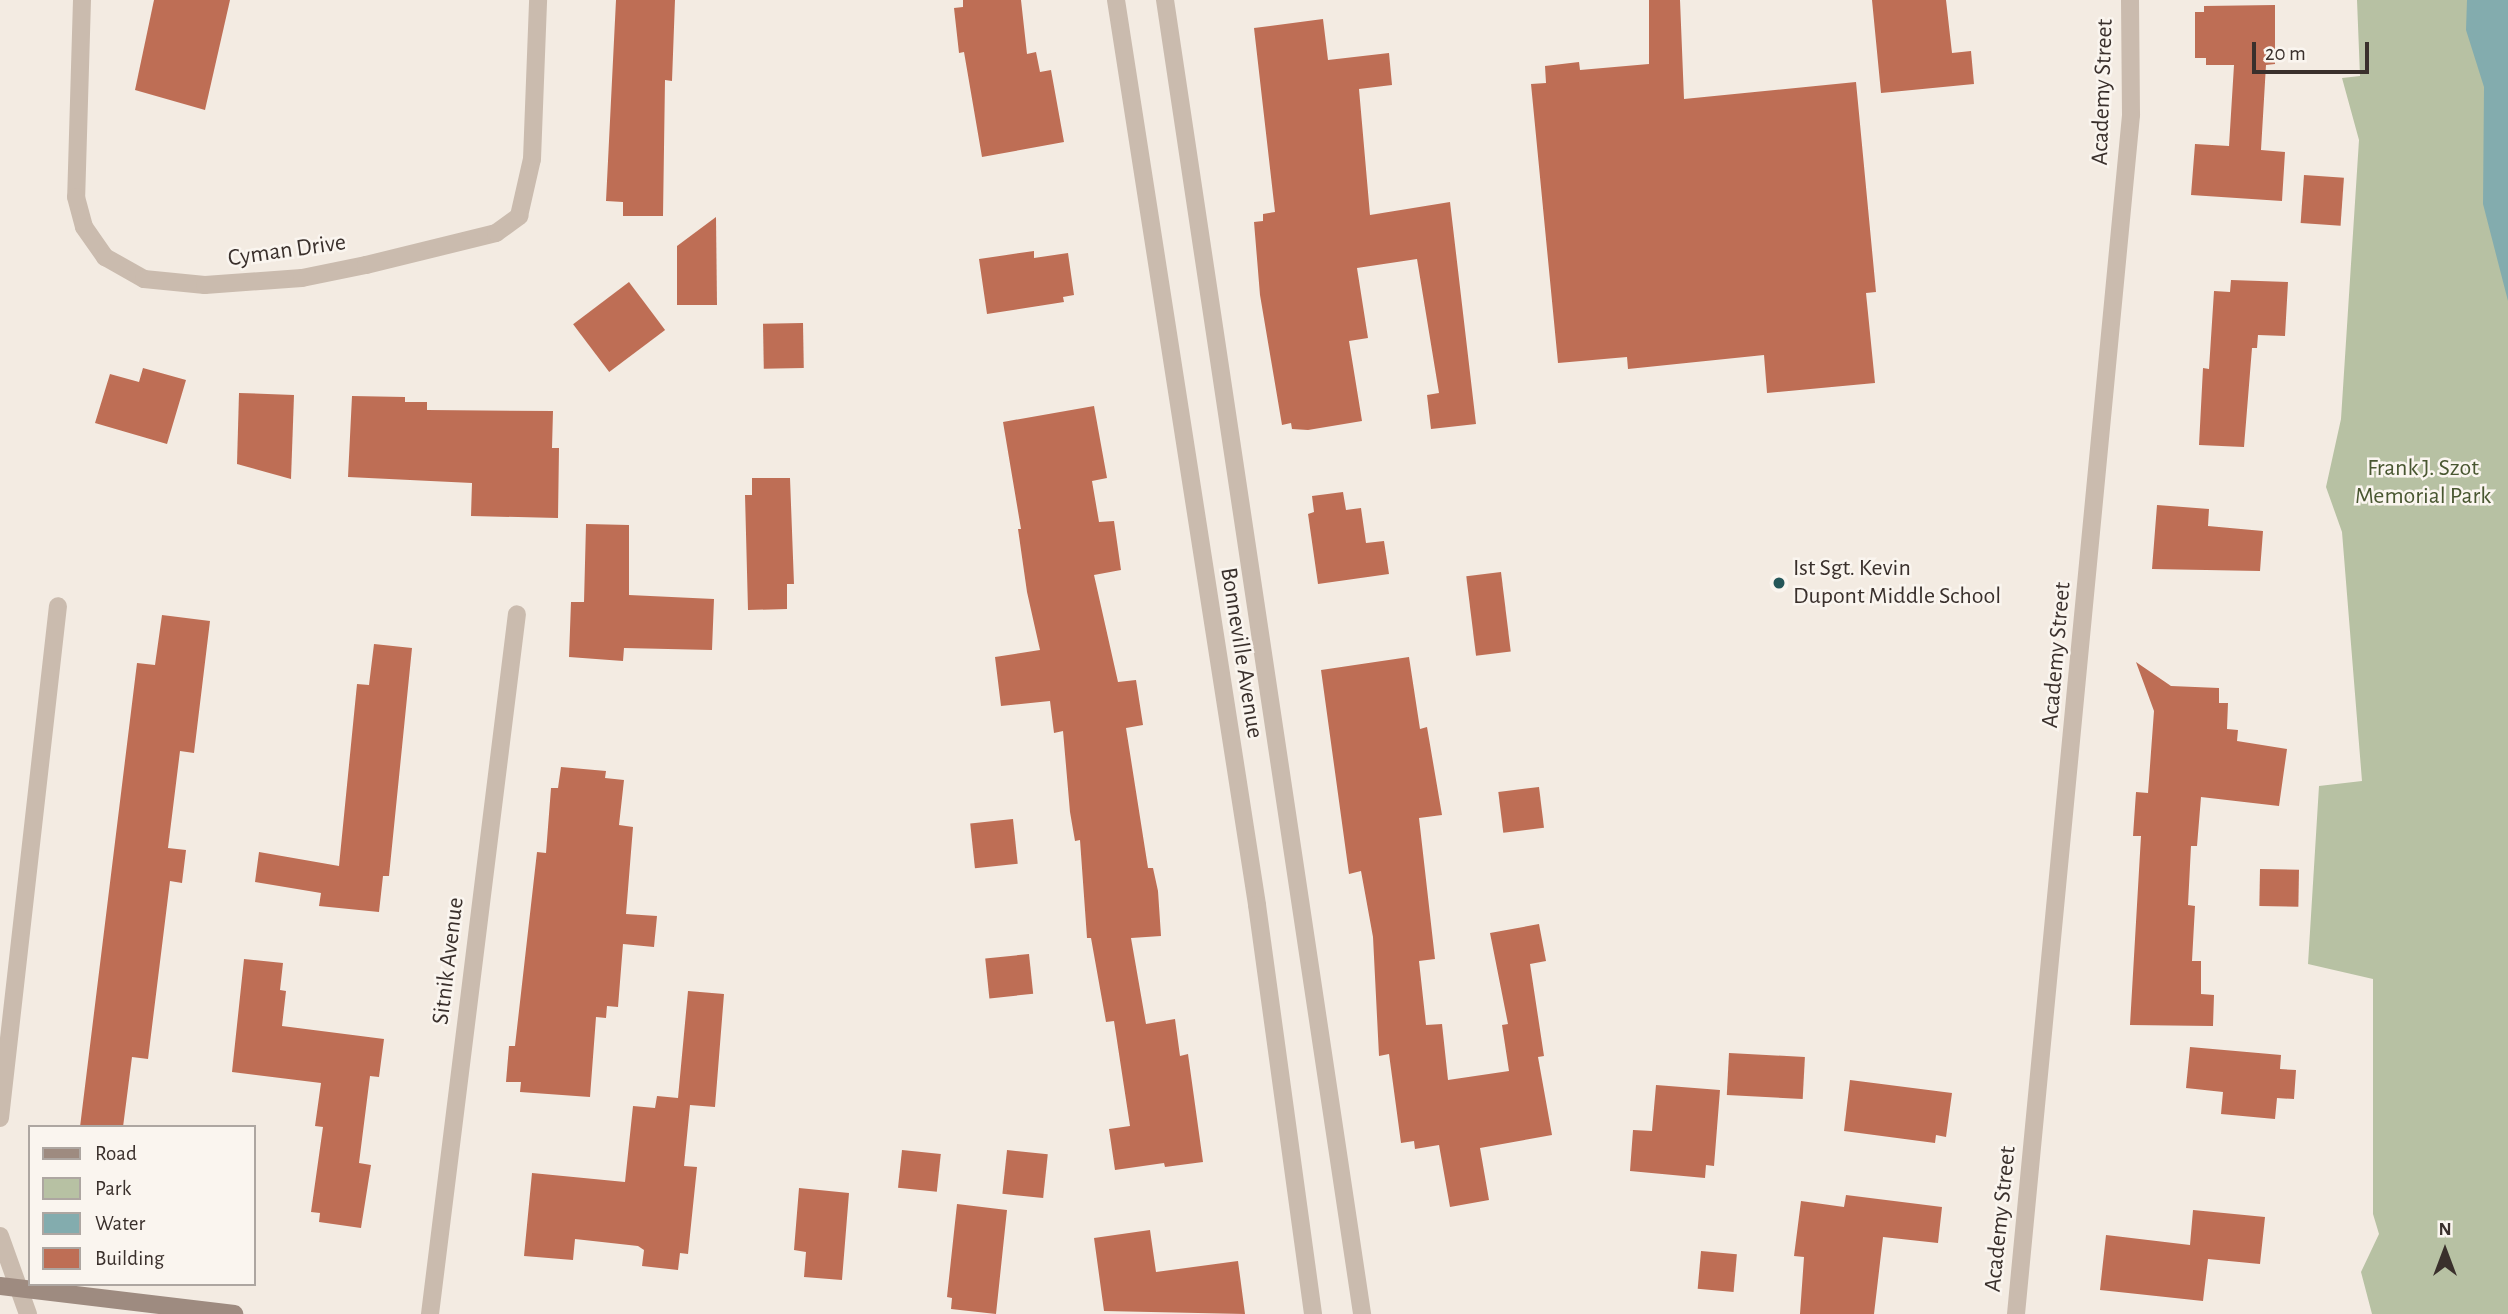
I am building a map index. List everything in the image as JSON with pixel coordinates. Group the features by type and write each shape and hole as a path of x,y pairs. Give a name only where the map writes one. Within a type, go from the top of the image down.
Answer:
{"main road":[{"path":"0,1286 234,1314"}],"street":[{"name":"Cyman Drive","path":"82,0 76,197 84,227 105,257 134,274 174,285 302,278 496,233 519,216 532,159 538,0"},
{"name":"Bonneville Avenue","path":"1116,0 1257,905 1314,1314"},
{"name":"Bonneville Avenue","path":"1166,0 1362,1314"},
{"name":"Academy Street","path":"2016,1314 2131,116 2130,0"},
{"path":"0,1118 58,606"},
{"name":"Sitnik Avenue","path":"430,1314 517,614"},
{"path":"0,1236 21,1288 28,1314"}],"green space":[{"name":"Frank J. Szot Memorial Park","path":"2357,0 2508,0 2508,1314 2372,1314 2361,1272 2379,1234 2373,1214 2373,979 2308,964 2319,786 2362,781 2342,532 2326,487 2341,419 2359,140 2342,78 2360,76"}],"water":[{"path":"2467,0 2508,0 2508,301 2483,204 2484,87 2466,30"}],"building":[{"path":"154,0 230,0 205,110 135,90"},
{"path":"616,0 675,0 672,81 665,80 663,216 623,216 623,202 606,201"},
{"path":"963,0 1021,0 1027,54 1036,52 1040,72 1051,70 1064,142 982,157 964,52 959,53 954,8 963,7"},
{"path":"1649,0 1680,0 1684,99 1856,82 1876,292 1866,293 1875,383 1767,393 1764,355 1628,369 1627,357 1558,363 1531,84 1546,83 1545,66 1579,62 1580,70 1649,64"},
{"path":"1872,0 1946,0 1952,53 1971,51 1974,84 1881,93"},
{"path":"2275,5 2275,64 2266,65 2261,150 2285,152 2282,201 2191,195 2195,144 2229,146 2234,65 2206,65 2206,58 2195,58 2195,12 2204,12 2204,6"},
{"path":"1323,19 1328,60 1389,53 1392,85 1359,89 1370,215 1450,202 1476,424 1431,429 1427,395 1439,393 1417,259 1357,268 1368,338 1349,341 1362,421 1308,430 1292,429 1291,423 1282,425 1260,295 1254,222 1263,221 1263,214 1275,212 1254,28"},
{"path":"2304,175 2344,178 2341,226 2301,223"},
{"path":"716,217 717,305 677,305 677,246"},
{"path":"1034,251 1034,258 1068,253 1074,295 1063,297 1064,302 987,314 979,259"},
{"path":"2231,280 2288,282 2285,336 2258,335 2257,348 2252,348 2244,447 2199,445 2203,368 2209,369 2214,291 2230,292"},
{"path":"629,282 665,330 609,372 573,324"},
{"path":"803,323 804,368 764,369 763,324"},
{"path":"143,368 186,380 167,444 95,423 110,374 139,382"},
{"path":"239,393 294,395 291,479 237,464"},
{"path":"352,396 405,397 405,402 427,402 427,410 553,411 552,448 559,448 558,518 471,516 472,483 348,477"},
{"path":"1094,406 1107,478 1092,481 1099,522 1114,521 1121,570 1094,575 1118,682 1136,680 1143,725 1126,728 1148,868 1153,868 1158,891 1161,936 1131,938 1146,1024 1175,1019 1180,1056 1188,1054 1203,1162 1165,1167 1164,1163 1115,1170 1109,1129 1130,1126 1114,1021 1106,1022 1091,938 1087,938 1080,840 1075,841 1070,812 1063,731 1054,733 1050,701 1001,706 995,657 1040,650 1027,592 1018,529 1021,529 1003,422"},
{"path":"752,478 790,478 794,584 787,584 787,609 748,610 745,495 752,495"},
{"path":"1343,492 1346,510 1361,508 1366,543 1384,541 1389,574 1318,584 1308,514 1314,512 1312,496"},
{"path":"2157,505 2209,509 2208,526 2263,531 2260,571 2152,569"},
{"path":"586,524 629,525 629,595 714,599 712,650 624,648 623,661 569,657 571,602 584,602"},
{"path":"1501,572 1511,651 1476,656 1466,576"},
{"path":"162,615 210,621 194,753 180,751 168,848 186,850 182,883 170,881 148,1059 132,1057 123,1125 80,1125 137,663 155,665"},
{"path":"374,644 412,648 389,876 383,876 379,912 319,906 321,893 255,882 259,852 339,866 357,684 369,685"},
{"path":"1409,657 1420,729 1427,727 1442,815 1419,818 1435,959 1419,961 1426,1025 1442,1024 1448,1080 1509,1071 1502,1025 1508,1024 1490,933 1539,924 1546,961 1530,964 1544,1056 1538,1057 1552,1135 1480,1148 1489,1200 1450,1207 1439,1145 1415,1149 1414,1141 1401,1143 1389,1054 1379,1056 1373,937 1361,871 1349,874 1321,670"},
{"path":"2136,662 2171,686 2219,688 2219,703 2228,703 2227,729 2238,730 2237,741 2287,749 2279,806 2201,797 2197,846 2191,846 2188,905 2195,906 2192,961 2201,961 2201,994 2214,995 2213,1026 2130,1025 2141,836 2133,836 2136,792 2148,793 2154,711"},
{"path":"561,767 606,771 605,778 624,780 619,825 633,827 626,914 657,916 654,947 623,944 618,1007 607,1006 606,1018 596,1017 590,1097 520,1092 521,1082 506,1082 509,1046 515,1046 537,852 546,853 551,788 558,788"},
{"path":"1539,787 1544,828 1503,833 1498,792"},
{"path":"1013,819 1018,864 975,868 970,823"},
{"path":"2260,869 2299,870 2298,907 2259,906"},
{"path":"1029,954 1033,994 989,998 985,959"},
{"path":"244,959 283,963 280,990 286,991 282,1026 384,1039 379,1077 370,1076 359,1163 371,1165 361,1228 319,1222 320,1213 311,1212 323,1127 315,1126 321,1083 232,1072"},
{"path":"688,991 724,994 715,1107 690,1105 684,1166 697,1167 688,1254 680,1253 678,1270 642,1266 644,1250 638,1246 575,1239 573,1260 524,1256 532,1173 625,1182 633,1106 655,1108 657,1096 678,1098"},
{"path":"2190,1047 2281,1055 2280,1069 2296,1070 2294,1099 2277,1098 2275,1119 2221,1114 2223,1092 2186,1088"},
{"path":"1729,1053 1805,1057 1803,1099 1727,1095"},
{"path":"1850,1080 1952,1093 1946,1137 1936,1135 1935,1143 1844,1131"},
{"path":"1656,1085 1720,1090 1714,1166 1706,1165 1705,1178 1630,1171 1633,1130 1652,1131"},
{"path":"902,1150 941,1154 937,1192 898,1188"},
{"path":"1007,1150 1048,1154 1043,1198 1002,1194"},
{"path":"799,1188 849,1193 842,1280 804,1277 806,1252 794,1250"},
{"path":"1846,1195 1942,1207 1938,1243 1883,1237 1874,1314 1800,1314 1804,1257 1794,1256 1801,1201 1844,1207"},
{"path":"957,1204 1007,1210 996,1314 951,1309 952,1298 947,1297"},
{"path":"2193,1210 2265,1217 2260,1264 2208,1259 2203,1301 2100,1290 2106,1235 2190,1245"},
{"path":"1150,1230 1156,1272 1238,1261 1245,1314 1104,1311 1094,1238"},
{"path":"1701,1251 1737,1254 1734,1292 1698,1289"}],"place":[{"name":"Ist Sgt. Kevin Dupont Middle School","path":"1779,583"}]}
